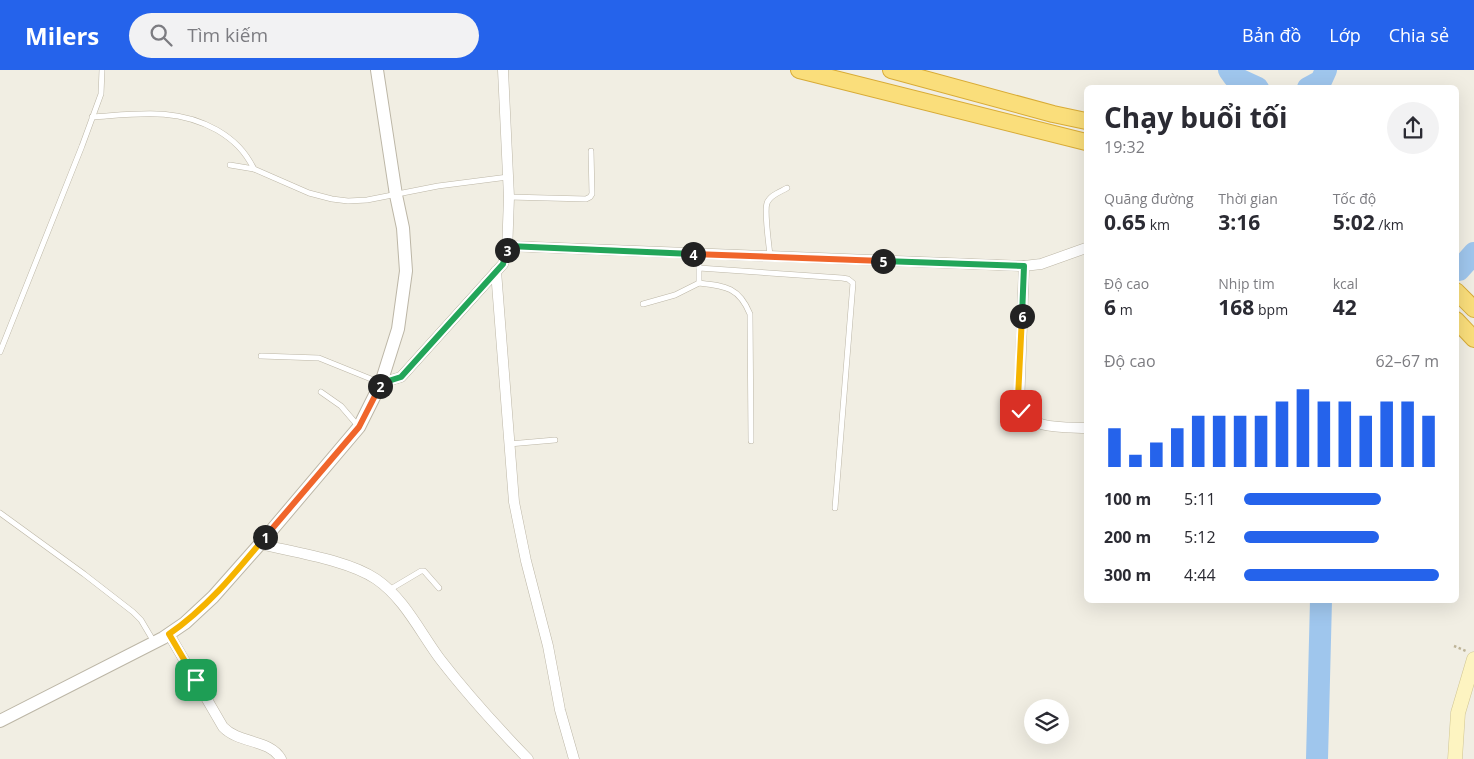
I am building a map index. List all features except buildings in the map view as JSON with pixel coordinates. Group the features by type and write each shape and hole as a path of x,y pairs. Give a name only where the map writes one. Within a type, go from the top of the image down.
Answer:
{"highway":[{"path":"799,70 1084,141"},
{"path":"891,70 1084,121"},
{"path":"1459,294 1474,309"},
{"path":"1459,323 1474,339"}],"main road":[{"path":"1455,759 1458,713 1474,658"}],"street":[{"path":"0,721 154,642 185,623 213,597 359,427 382,383 398,329 406,271 402,228 377,70"},
{"path":"382,383 401,377 503,264 507,254 509,197 502,70"},
{"path":"507,246 1024,266 1041,264 1084,249"},
{"path":"1024,266 1019,406 1026,418 1036,423 1084,428"},
{"path":"496,271 514,502 522,547 544,627 560,710 574,759"},
{"path":"260,544 351,567 376,579 398,599 442,661 528,759"},
{"path":"169,634 228,733 271,748 281,759"}],"lane":[{"path":"0,352 101,94 102,70"},
{"path":"92,117 165,114 196,120 232,139 248,157 254,169"},
{"path":"509,197 586,199 590,197 592,194 591,151"},
{"path":"230,165 254,169 310,193 348,201 367,200 438,186 508,177"},
{"path":"770,257 766,212 768,202 771,197 787,188"},
{"path":"699,254 699,283"},
{"path":"699,268 842,278 848,279 853,283 835,508"},
{"path":"644,304 675,295 699,283 724,286 733,290 745,303 750,314 751,441"},
{"path":"261,356 319,358 382,383"},
{"path":"321,392 341,406 359,427"},
{"path":"509,444 555,440"},
{"path":"0,513 133,612 141,620 154,642"},
{"path":"389,590 421,571 424,571 439,588"}],"waterway":[{"path":"1229,70 1234,77 1251,85"},
{"path":"1314,85 1321,81 1326,70"},
{"path":"1459,270 1474,253"},
{"path":"1317,759 1321,603"}],"route":[{"path":"196,680 169,634 185,623 213,597 260,544 359,427 382,383 401,377 503,264 507,254 507,246 1024,266 1018,398 1021,411"}]}
